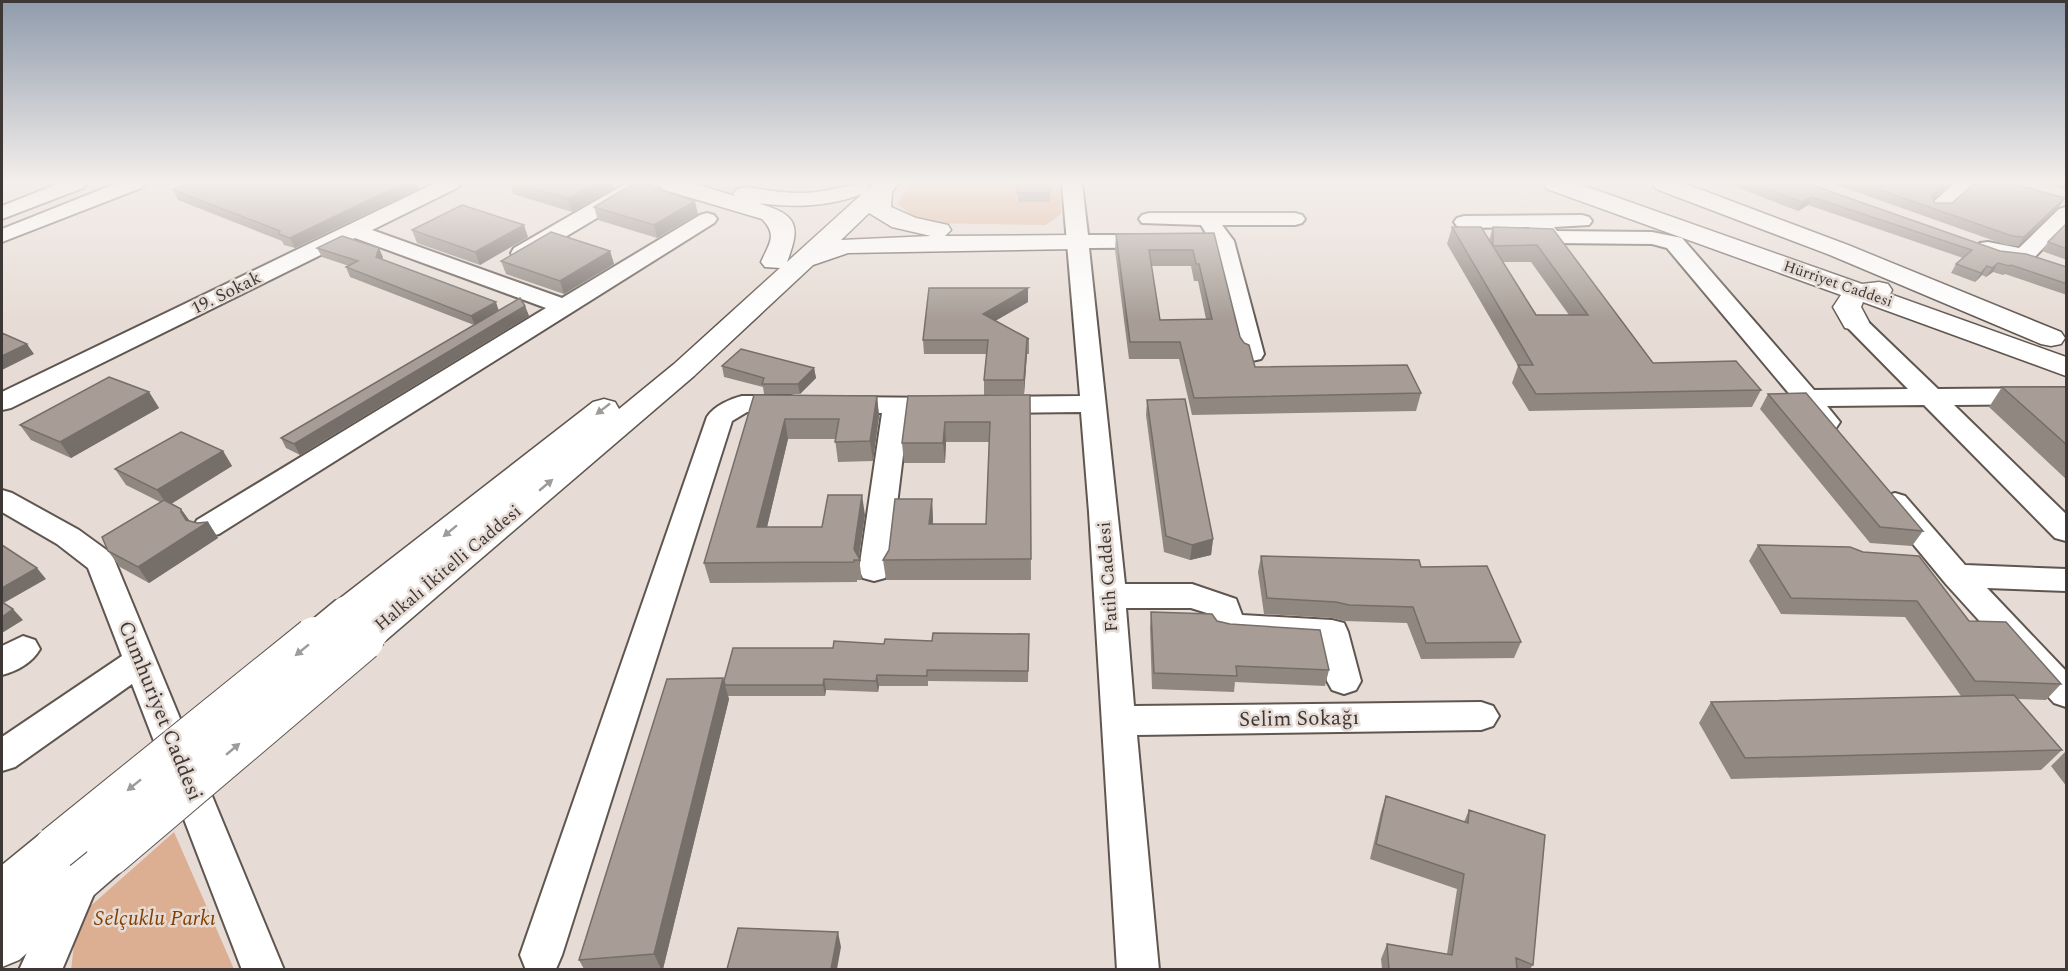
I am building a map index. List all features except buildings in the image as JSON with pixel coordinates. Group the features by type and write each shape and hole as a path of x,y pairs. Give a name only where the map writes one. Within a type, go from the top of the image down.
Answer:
{"main road":[{"path":"782,229 785,265 845,246 1076,236"},
{"name":"Halkalı İkitelli Caddesi","path":"2,944 82,860 360,622 684,370 785,265 825,229"},
{"path":"934,229 1076,236"},
{"name":"Hürriyet Caddesi","path":"1681,229 2067,367"},
{"name":"Hürriyet Caddesi","path":"1739,229 2059,344"},
{"path":"1784,229 1839,250 2059,344"},
{"path":"1782,265 1804,279 1855,322"},
{"path":"1855,322 1847,308 1852,297 1862,292 1886,290 1922,299 2059,344"},
{"path":"1855,322 1863,314 1880,310 1900,310 1925,315"},
{"name":"Halkalı İkitelli Caddesi","path":"2,894 82,860"}],"street":[{"path":"2,236 19,229"},
{"name":"19. Sokak","path":"2,402 357,229"},
{"path":"480,277 562,229"},
{"path":"208,527 690,229"},
{"name":"Fatih Caddesi","path":"1075,229 1093,405 1138,969"},
{"path":"1215,229 1223,241 1252,354"},
{"path":"1543,229 1552,237 1652,238 1674,243 1845,444"},
{"path":"2024,255 2047,229"},
{"path":"354,231 564,307"},
{"path":"2045,232 2067,239"},
{"path":"1076,236 1223,241"},
{"path":"1970,242 2003,253 2024,255 2045,262"},
{"path":"1855,322 2067,531"},
{"path":"1806,398 2067,396"},
{"path":"541,955 720,417 742,404 1093,405"},
{"path":"874,570 896,406"},
{"path":"1875,480 1951,569 2067,693"},
{"name":"Cumhuriyet Caddesi","path":"2,500 68,537 101,562 263,969"},
{"path":"1910,559 1951,569 2067,580"},
{"path":"1109,596 1192,596 1225,607 1227,626 1332,632 1344,681"},
{"path":"2,756 140,661"},
{"name":"Selim Sokağı","path":"1118,721 1481,716"},
{"path":"40,969 82,860"}],"green space":[{"name":"Selçuklu Parkı","path":"174,832 234,969 71,970 77,918"}]}
